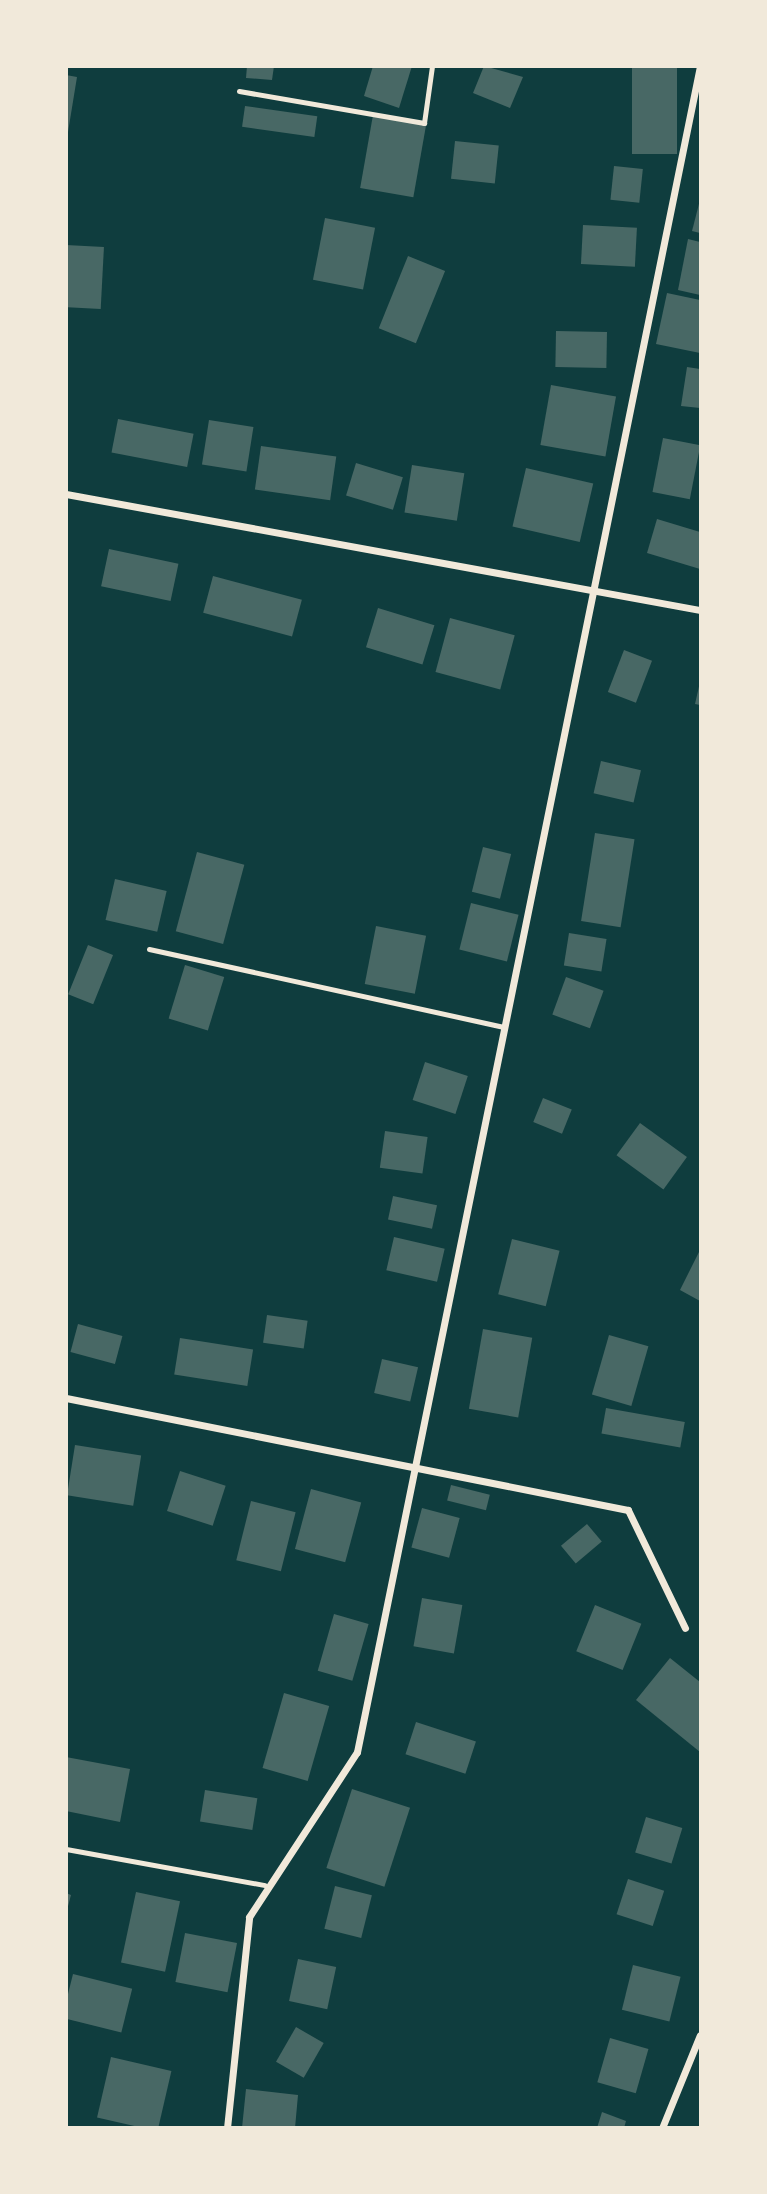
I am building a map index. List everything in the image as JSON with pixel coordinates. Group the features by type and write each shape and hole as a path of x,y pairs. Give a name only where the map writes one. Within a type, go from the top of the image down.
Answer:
{"street":[{"path":"228,2127 249,1917 265,1885 357,1752 411,1462 597,590 700,66"},
{"path":"66,494 701,610"},
{"path":"66,1398 411,1462 628,1510 685,1628"},
{"path":"662,2127 701,2035"}],"lane":[{"path":"239,91 424,123 432,66"},
{"path":"149,949 503,1027"},
{"path":"66,1849 265,1885"}],"building":[{"path":"247,66 274,66 272,80 246,78"},
{"path":"373,66 412,66 399,108 364,96"},
{"path":"484,66 523,77 510,108 473,93"},
{"path":"632,66 677,66 677,154 632,154"},
{"path":"66,75 77,77 68,132 66,132"},
{"path":"245,106 317,116 314,137 242,127"},
{"path":"373,115 426,124 413,197 360,188"},
{"path":"455,141 499,146 495,183 451,179"},
{"path":"614,166 643,169 639,203 610,200"},
{"path":"700,200 700,233 692,231"},
{"path":"325,218 375,228 363,290 313,280"},
{"path":"583,225 637,228 635,267 581,264"},
{"path":"688,239 700,242 700,295 678,290"},
{"path":"66,245 104,247 101,309 66,307"},
{"path":"408,256 445,271 416,343 379,328"},
{"path":"667,293 700,300 700,353 656,344"},
{"path":"556,331 607,332 606,368 555,367"},
{"path":"687,367 700,369 700,408 681,406"},
{"path":"551,385 616,396 605,457 540,445"},
{"path":"118,419 194,434 187,467 112,452"},
{"path":"209,420 253,427 246,471 202,464"},
{"path":"663,438 700,445 690,499 653,492"},
{"path":"261,446 336,457 330,500 255,490"},
{"path":"356,463 403,477 393,510 346,496"},
{"path":"412,465 464,473 457,521 404,512"},
{"path":"526,468 593,484 580,542 513,526"},
{"path":"657,519 700,532 700,569 647,553"},
{"path":"109,549 178,564 171,601 101,586"},
{"path":"213,576 302,600 292,637 203,613"},
{"path":"378,608 434,625 422,664 366,647"},
{"path":"450,618 515,635 500,689 436,672"},
{"path":"624,650 652,661 636,703 608,692"},
{"path":"700,682 700,705 695,704"},
{"path":"601,761 641,770 634,802 594,793"},
{"path":"595,833 635,839 621,927 581,921"},
{"path":"483,847 511,854 500,899 472,892"},
{"path":"197,852 244,865 223,944 176,931"},
{"path":"115,879 167,891 157,932 106,920"},
{"path":"471,903 519,915 507,961 459,950"},
{"path":"376,926 426,936 415,994 365,984"},
{"path":"569,933 607,939 601,972 564,966"},
{"path":"88,945 113,955 93,1004 68,994"},
{"path":"185,965 224,977 208,1031 169,1019"},
{"path":"566,977 604,991 590,1028 552,1015"},
{"path":"425,1062 468,1076 455,1114 413,1100"},
{"path":"543,1098 572,1110 562,1134 533,1122"},
{"path":"640,1123 687,1157 663,1189 616,1155"},
{"path":"385,1131 428,1137 422,1174 380,1168"},
{"path":"393,1196 437,1205 432,1229 388,1219"},
{"path":"394,1237 445,1249 437,1282 386,1270"},
{"path":"512,1239 560,1251 546,1306 498,1294"},
{"path":"700,1250 700,1301 680,1290"},
{"path":"267,1315 308,1321 304,1348 263,1343"},
{"path":"78,1324 122,1336 115,1364 70,1352"},
{"path":"483,1329 532,1338 518,1417 469,1409"},
{"path":"609,1335 648,1346 631,1406 592,1395"},
{"path":"180,1338 253,1350 247,1386 174,1375"},
{"path":"382,1359 418,1367 410,1401 374,1393"},
{"path":"606,1408 685,1422 680,1447 601,1434"},
{"path":"75,1445 141,1455 133,1506 67,1495"},
{"path":"180,1471 226,1486 213,1526 167,1511"},
{"path":"451,1485 490,1495 486,1510 447,1501"},
{"path":"311,1489 361,1502 345,1562 295,1549"},
{"path":"251,1501 296,1512 281,1571 236,1560"},
{"path":"422,1508 460,1518 449,1558 411,1548"},
{"path":"587,1524 602,1542 576,1563 561,1546"},
{"path":"422,1598 462,1605 454,1653 413,1646"},
{"path":"595,1605 641,1624 623,1670 576,1651"},
{"path":"334,1614 369,1624 352,1681 318,1671"},
{"path":"670,1658 700,1682 700,1752 636,1700"},
{"path":"284,1693 329,1706 308,1781 263,1768"},
{"path":"416,1722 476,1741 465,1774 405,1754"},
{"path":"66,1757 130,1769 120,1822 66,1811"},
{"path":"352,1789 410,1808 384,1887 326,1868"},
{"path":"205,1790 257,1798 252,1830 200,1822"},
{"path":"646,1817 682,1828 672,1863 635,1852"},
{"path":"628,1879 664,1891 653,1926 617,1914"},
{"path":"335,1886 372,1895 361,1938 324,1929"},
{"path":"136,1892 180,1901 165,1972 121,1962"},
{"path":"66,1893 71,1895 67,1910 66,1910"},
{"path":"185,1933 237,1943 227,1992 175,1982"},
{"path":"298,1959 336,1967 327,2009 289,2001"},
{"path":"633,1965 681,1977 669,2021 622,2010"},
{"path":"73,1974 132,1989 121,2032 66,2019 66,2002"},
{"path":"296,2027 324,2043 304,2078 276,2062"},
{"path":"610,2038 648,2049 636,2093 597,2082"},
{"path":"111,2057 171,2071 158,2128 143,2128 97,2117"},
{"path":"246,2089 298,2095 295,2128 242,2128"},
{"path":"602,2112 626,2121 624,2128 597,2128"}]}
